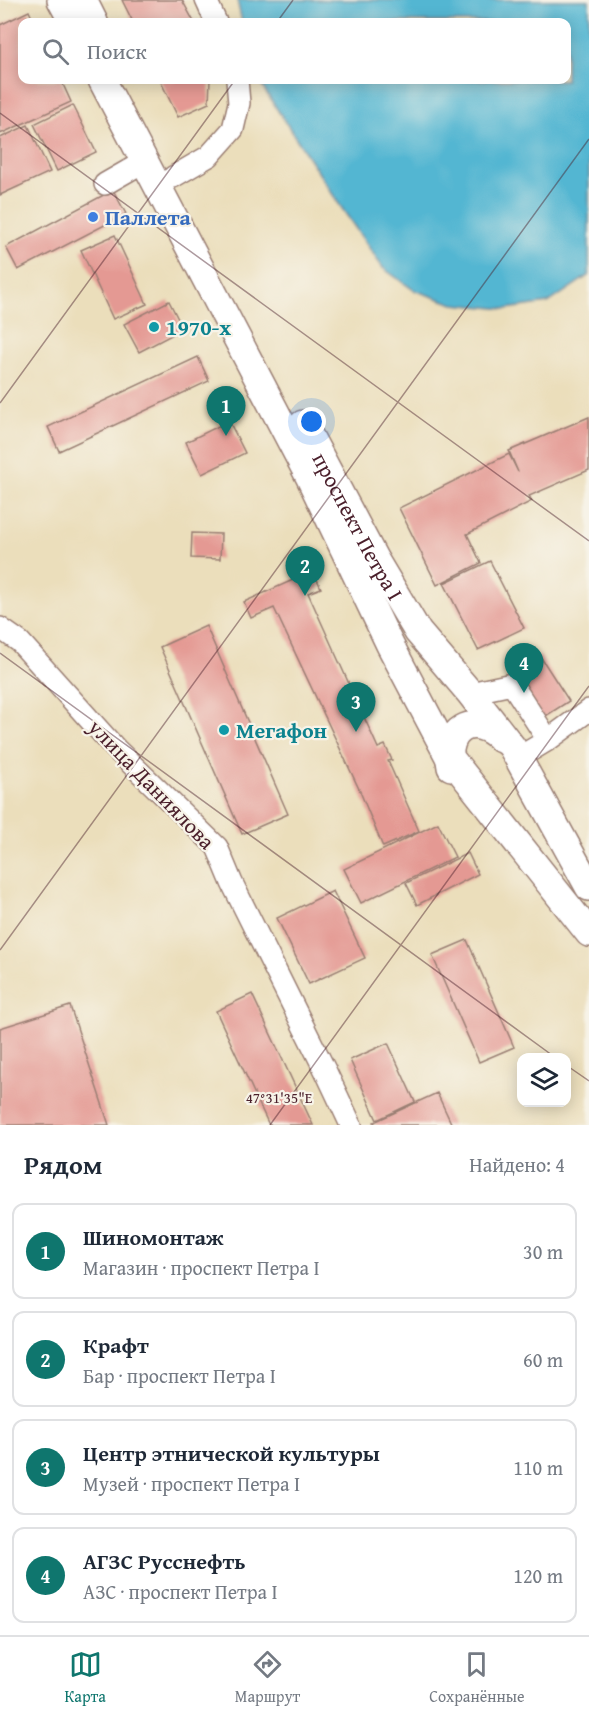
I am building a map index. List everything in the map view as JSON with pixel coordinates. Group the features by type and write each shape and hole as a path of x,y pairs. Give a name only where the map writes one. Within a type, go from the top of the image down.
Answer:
{"main road":[{"path":"61,0 71,18"},
{"path":"83,0 92,18"},
{"name":"проспект Петра I","path":"104,84 309,476 451,766"},
{"name":"проспект Петра I","path":"126,84 375,560 418,632 470,693 515,753 589,887"},
{"path":"515,753 492,731 477,724 461,729 455,735 451,766 589,950"},
{"path":"451,766 589,933"}],"street":[{"path":"206,0 214,18"},
{"path":"173,177 209,156 233,129 239,103 237,84"},
{"path":"105,184 145,161"},
{"name":"улица Даниялова","path":"0,628 20,642 116,749 217,847 231,883 351,1125"},
{"path":"470,693 512,684 548,740"},
{"path":"515,753 548,740 589,710"}],"water":[{"path":"237,0 589,0 589,275 548,303 506,309 454,304 414,290 383,268 261,84 571,84 571,18 241,18"}],"building":[{"path":"122,0 182,0 192,18 131,18"},
{"path":"29,11 32,18 18,18 18,84 63,84 71,102 0,134 0,25"},
{"path":"162,84 210,84 209,103 178,117"},
{"path":"73,105 96,152 57,171 34,124"},
{"path":"28,125 50,172 0,195 0,138"},
{"path":"113,190 126,214 18,270 6,247"},
{"path":"115,235 147,304 113,319 81,250"},
{"name":"1970-х","path":"169,301 183,329 139,352 124,324"},
{"path":"198,357 209,381 59,451 48,427"},
{"path":"589,417 589,470 529,496 532,501 467,534 481,563 437,585 399,508 509,454 518,472 509,451"},
{"path":"229,421 245,453 202,474 186,442"},
{"path":"192,533 221,534 220,559 191,558"},
{"path":"490,561 524,628 478,650 444,583"},
{"path":"313,571 321,588 308,593 378,748 385,745 392,760 388,761 419,831 383,847 359,789 274,608 251,618 244,602"},
{"name":"Мегафон","path":"206,626 288,814 242,834 160,647"},
{"path":"540,656 569,701 541,719 513,674"},
{"path":"438,823 455,857 361,903 344,869"},
{"path":"468,853 478,874 417,905 406,883"},
{"path":"333,891 365,958 309,984 277,918"},
{"path":"467,940 514,1047 479,1062 432,955"},
{"path":"252,994 313,1125 269,1125 216,1011"},
{"path":"70,1006 109,1125 0,1125 0,1028"},
{"path":"388,1043 415,1102 377,1120 350,1060"},
{"path":"437,1093 452,1125 376,1125 374,1122"}],"place":[{"name":"Паллета","path":"93,217"},
{"name":"1970-х","path":"154,327"},
{"name":"Шиномонтаж","path":"226,436"},
{"name":"Крафт","path":"305,596"},
{"name":"АГЗС Русснефть","path":"524,693"},
{"name":"Мегафон","path":"224,730"},
{"name":"Центр этнической культуры","path":"356,732"}]}
